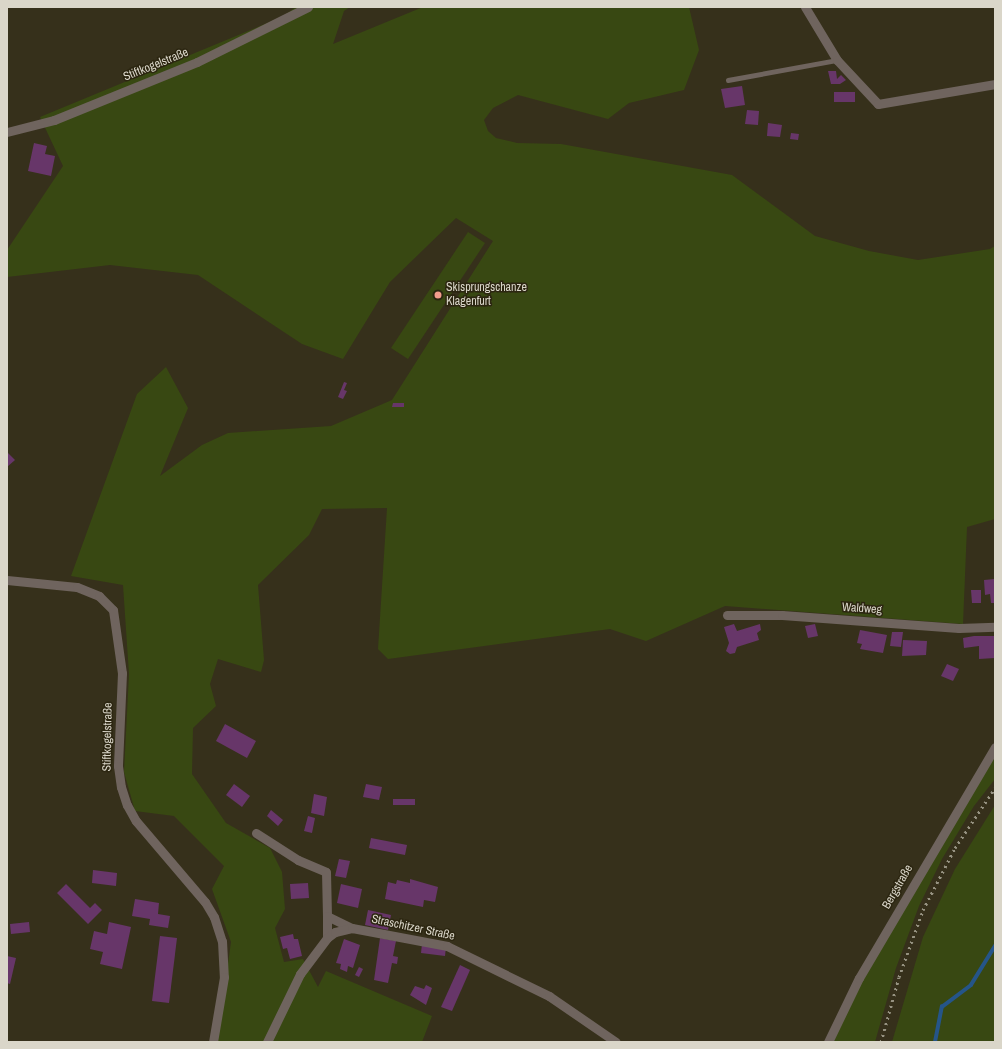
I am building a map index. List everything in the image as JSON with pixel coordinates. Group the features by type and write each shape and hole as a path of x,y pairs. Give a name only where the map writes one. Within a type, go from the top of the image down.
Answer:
{"street":[{"name":"Stiftkogelstraße","path":"7,132 54,120 190,65 308,7"},
{"path":"805,7 837,60 878,104 902,102 995,84"},
{"name":"Stiftkogelstraße","path":"7,580 77,587 99,596 113,610 122,673 118,766 121,787 136,821 205,902 214,917 222,941 224,977 213,1042"},
{"name":"Waldweg","path":"727,615 782,615 959,628 995,627"},
{"name":"Bergstraße","path":"828,1042 859,978 995,747"},
{"path":"256,833 298,860 326,872 327,938"},
{"path":"327,916 352,928"},
{"name":"Straschitzer Straße","path":"267,1042 300,974 327,938 335,932 352,928 453,948 550,996 616,1042"}],"lane":[{"path":"728,80 837,60"}],"green space":[{"path":"296,7 350,7 344,11 333,44 423,7 689,7 699,50 684,90 629,103 608,119 518,95 493,108 484,120 488,131 496,138 517,143 561,144 732,175 815,236 869,251 918,260 990,249 995,246 995,519 967,527 963,624 725,606 646,641 610,629 388,659 378,649 387,508 322,509 309,535 258,585 264,660 261,672 218,659 210,684 216,706 193,728 192,774 226,823 270,848 282,872 285,909 275,928 284,962 303,959 318,987 326,971 432,1016 422,1042 217,1042 231,942 212,889 224,866 174,816 135,811 124,772 129,674 123,585 71,576 137,394 166,367 188,408 160,476 202,445 228,433 331,426 392,400 493,241 456,218 390,282 343,359 302,344 198,275 110,265 7,277 7,250 63,166 40,117 282,17"},
{"name":"Skisprungschanze Klagenfurt","path":"468,232 485,243 408,359 391,348"},
{"path":"995,754 995,779 974,806 942,859 919,906 896,968 875,1042 833,1042 860,984"},
{"path":"995,805 995,1042 892,1042 923,937 955,869"}],"building":[{"path":"828,71 836,71 837,79 841,75 846,80 840,84 831,84"},
{"path":"742,86 745,105 725,108 721,89"},
{"path":"834,92 855,92 855,102 834,102"},
{"path":"747,110 759,111 758,125 745,124"},
{"path":"768,123 782,125 780,137 767,136"},
{"path":"791,133 799,134 798,140 790,139"},
{"path":"34,143 47,146 45,154 55,156 51,176 28,171"},
{"path":"344,382 347,383 344,390 347,391 343,399 338,397"},
{"path":"393,403 404,403 404,407 392,407"},
{"path":"7,452 15,460 7,467"},
{"path":"995,579 995,603 991,603 990,594 985,595 984,580"},
{"path":"971,590 981,590 981,603 972,603"},
{"path":"734,624 737,631 760,624 761,630 757,633 759,640 737,647 735,653 730,654 726,651 729,643 724,627"},
{"path":"815,624 818,636 808,638 805,626"},
{"path":"860,630 887,635 883,653 860,649 862,644 857,643"},
{"path":"892,632 903,632 901,647 890,646"},
{"path":"974,636 995,636 995,658 979,659 979,646 964,648 963,638"},
{"path":"903,640 927,641 926,655 902,656"},
{"path":"947,664 959,669 953,681 941,676"},
{"path":"225,724 256,741 247,758 216,741"},
{"path":"234,784 250,796 242,807 226,795"},
{"path":"366,784 382,787 379,800 363,797"},
{"path":"314,794 327,797 324,816 311,813"},
{"path":"393,799 415,799 415,805 393,805"},
{"path":"271,810 283,820 278,826 267,816"},
{"path":"308,816 315,818 312,833 304,831"},
{"path":"371,838 407,845 405,855 369,848"},
{"path":"339,859 350,861 346,878 335,876"},
{"path":"93,870 117,873 116,886 92,883"},
{"path":"410,879 438,887 435,902 424,900 423,907 385,899 388,882 396,884 397,880 410,883"},
{"path":"308,883 309,898 291,899 290,884"},
{"path":"66,884 90,908 95,903 102,910 88,924 57,893"},
{"path":"341,884 362,889 358,908 337,903"},
{"path":"135,899 159,903 158,914 170,916 168,928 149,925 150,919 132,916"},
{"path":"368,910 391,915 388,930 365,925"},
{"path":"29,922 30,932 11,934 10,924"},
{"path":"109,922 131,927 122,969 100,964 103,952 90,949 94,931 107,934"},
{"path":"293,934 294,939 298,939 302,956 290,959 287,948 283,949 280,937"},
{"path":"160,936 177,938 169,1003 152,1001"},
{"path":"380,938 396,941 393,956 398,957 397,964 392,963 388,983 374,980"},
{"path":"344,939 360,945 353,968 348,966 347,972 340,969 341,964 336,963"},
{"path":"422,944 446,947 445,956 421,953"},
{"path":"7,956 16,958 10,984 7,983"},
{"path":"460,965 470,970 452,1011 441,1007"},
{"path":"359,967 363,969 359,977 355,975"},
{"path":"426,985 432,988 426,1005 410,995 415,986 424,989"}],"waterway":[{"path":"935,1042 942,1007 971,985 995,946"}],"railway":[{"path":"881,1042 899,977 923,910 955,848 995,788"}],"place":[{"name":"Skisprungschanze Klagenfurt","path":"438,295"}]}
